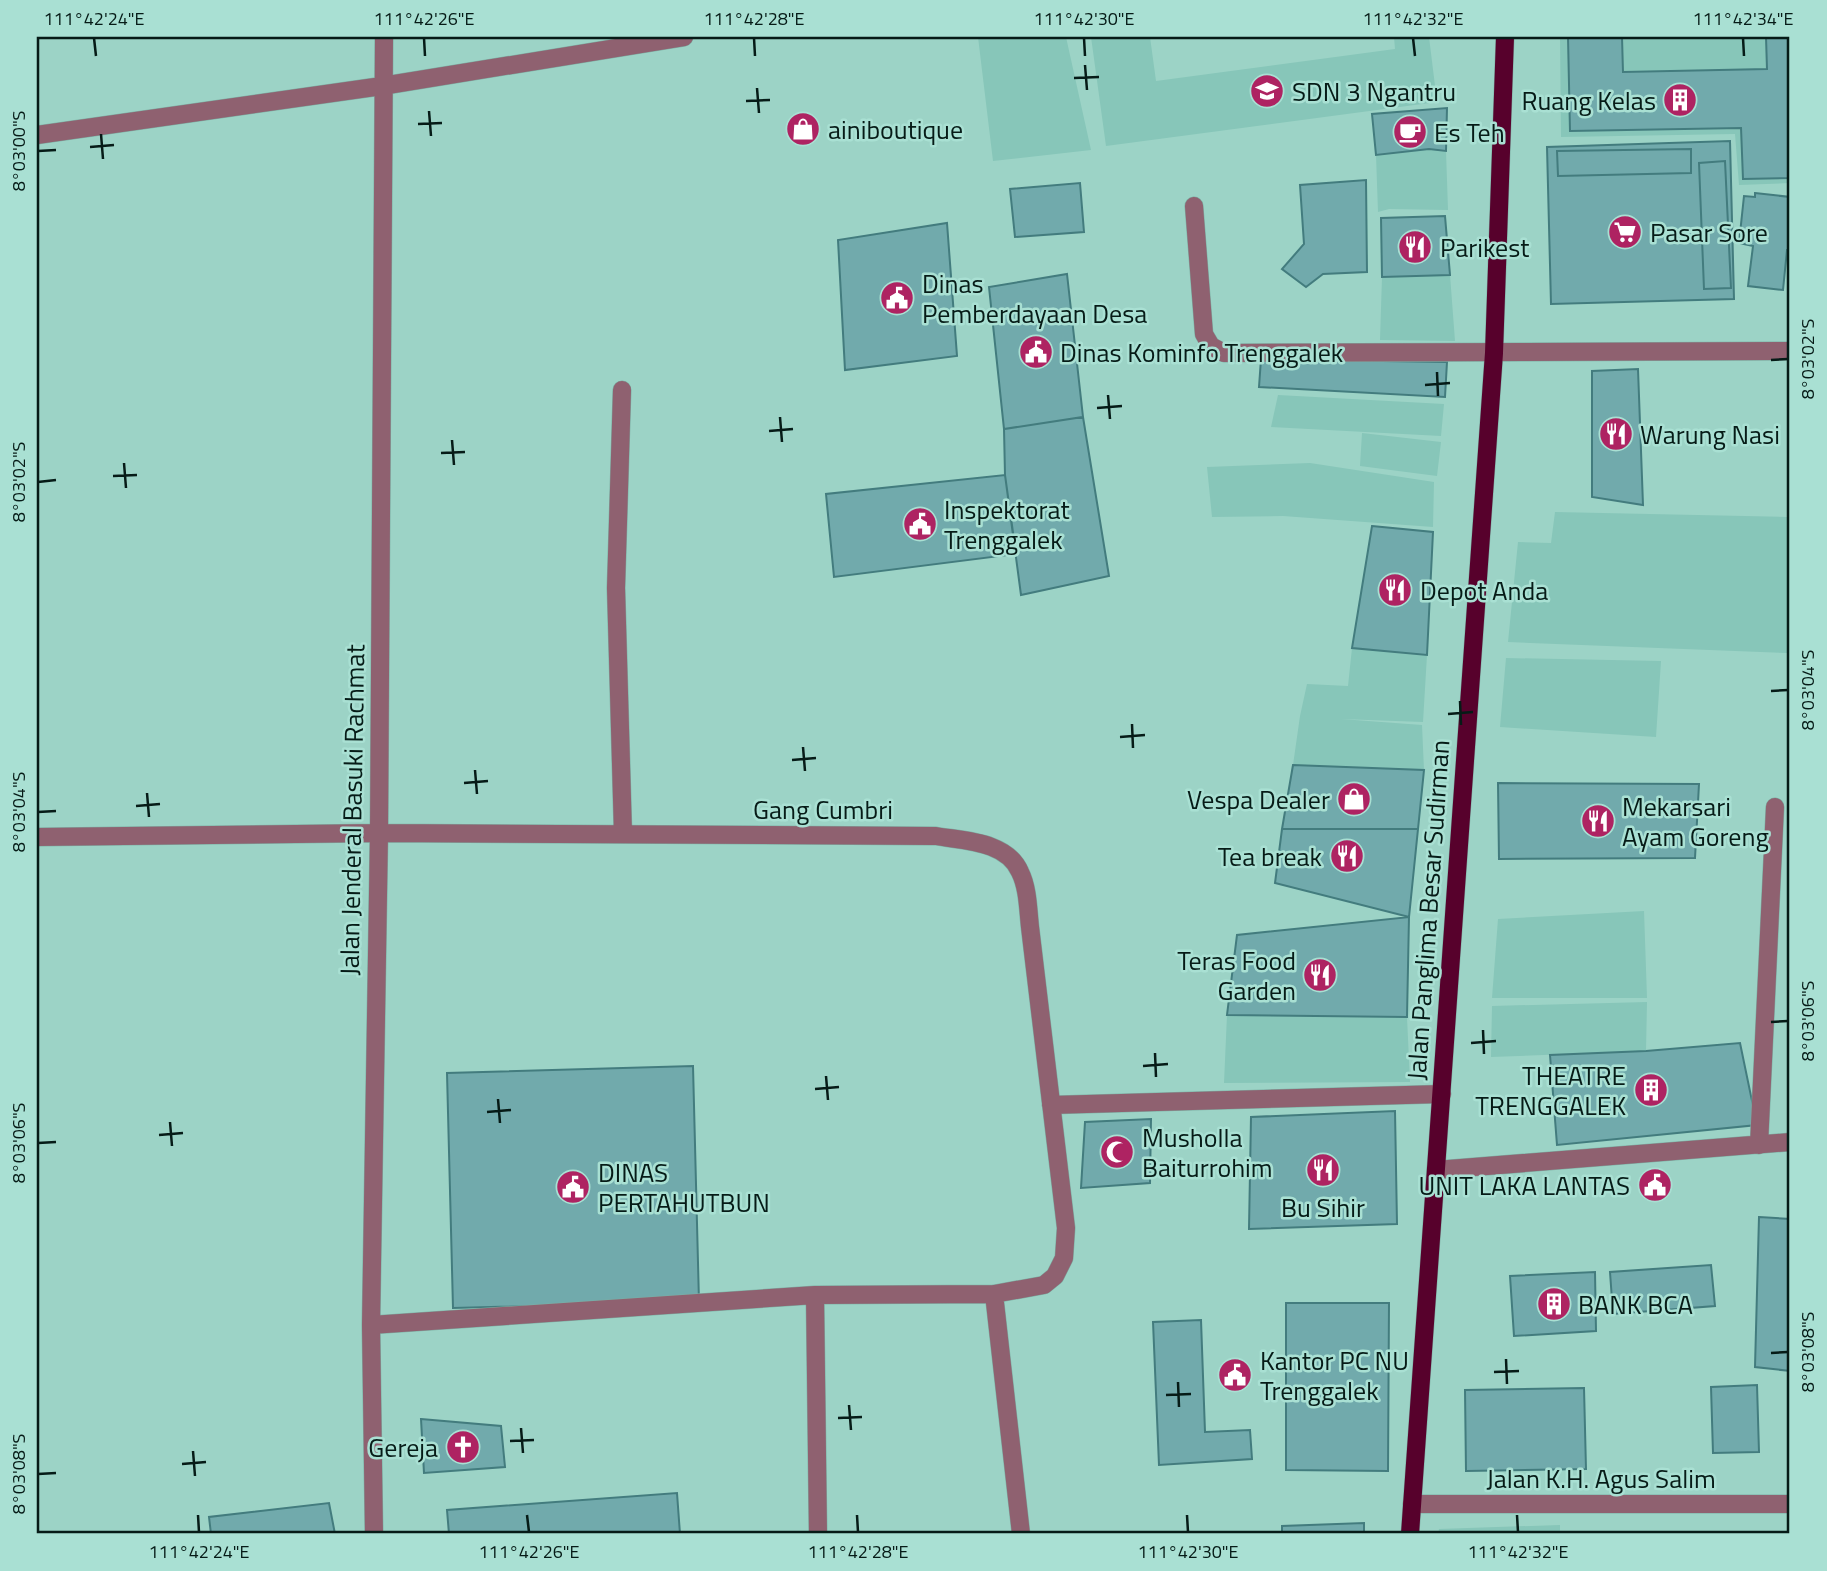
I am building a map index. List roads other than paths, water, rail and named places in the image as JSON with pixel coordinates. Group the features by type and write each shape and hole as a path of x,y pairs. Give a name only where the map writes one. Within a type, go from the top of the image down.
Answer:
{"main road":[{"name":"Jalan Panglima Besar Sudirman","path":"1410,1534 1494,353 1505,37"}],"street":[{"name":"Jalan Jenderal Basuki Rachmat","path":"374,1534 371,1325 379,833 384,37"},
{"path":"37,135 382,86 684,37"},
{"path":"1194,206 1204,334 1211,346 1224,353 1790,351"},
{"path":"622,390 616,588 623,834"},
{"path":"1759,1145 1775,807"},
{"name":"Gang Cumbri","path":"37,837 379,833 936,836 996,848 1009,856 1020,870 1024,883 1066,1228 1064,1258 1055,1276 1044,1285 994,1294 814,1295 371,1325"},
{"path":"1051,1105 1441,1094"},
{"path":"1436,1170 1790,1142"},
{"path":"994,1294 1021,1534"},
{"path":"814,1295 818,1534"},
{"name":"Jalan K.H. Agus Salim","path":"1412,1504 1790,1504"}],"place":[{"name":"SDN 3 Ngantru","path":"1267,91"},
{"name":"Ruang Kelas","path":"1680,100"},
{"name":"ainiboutique","path":"803,129"},
{"name":"Es Teh","path":"1410,132"},
{"name":"Pasar Sore","path":"1625,232"},
{"name":"Parikest","path":"1415,247"},
{"name":"Dinas Pemberdayaan Desa","path":"897,298"},
{"name":"Dinas Kominfo Trenggalek","path":"1036,352"},
{"name":"Warung Nasi","path":"1616,434"},
{"name":"Inspektorat Trenggalek","path":"920,524"},
{"name":"Depot Anda","path":"1395,590"},
{"name":"Vespa Dealer","path":"1354,799"},
{"name":"Mekarsari Ayam Goreng","path":"1598,821"},
{"name":"Tea break","path":"1347,856"},
{"name":"Teras Food Garden","path":"1320,975"},
{"name":"THEATRE TRENGGALEK","path":"1651,1090"},
{"name":"Musholla Baiturrohim","path":"1117,1152"},
{"name":"Bu Sihir","path":"1323,1170"},
{"name":"UNIT LAKA LANTAS","path":"1655,1185"},
{"name":"DINAS PERTAHUTBUN","path":"573,1187"},
{"name":"BANK BCA","path":"1554,1304"},
{"name":"Kantor PC NU Trenggalek","path":"1235,1375"},
{"name":"Gereja","path":"463,1447"}]}
